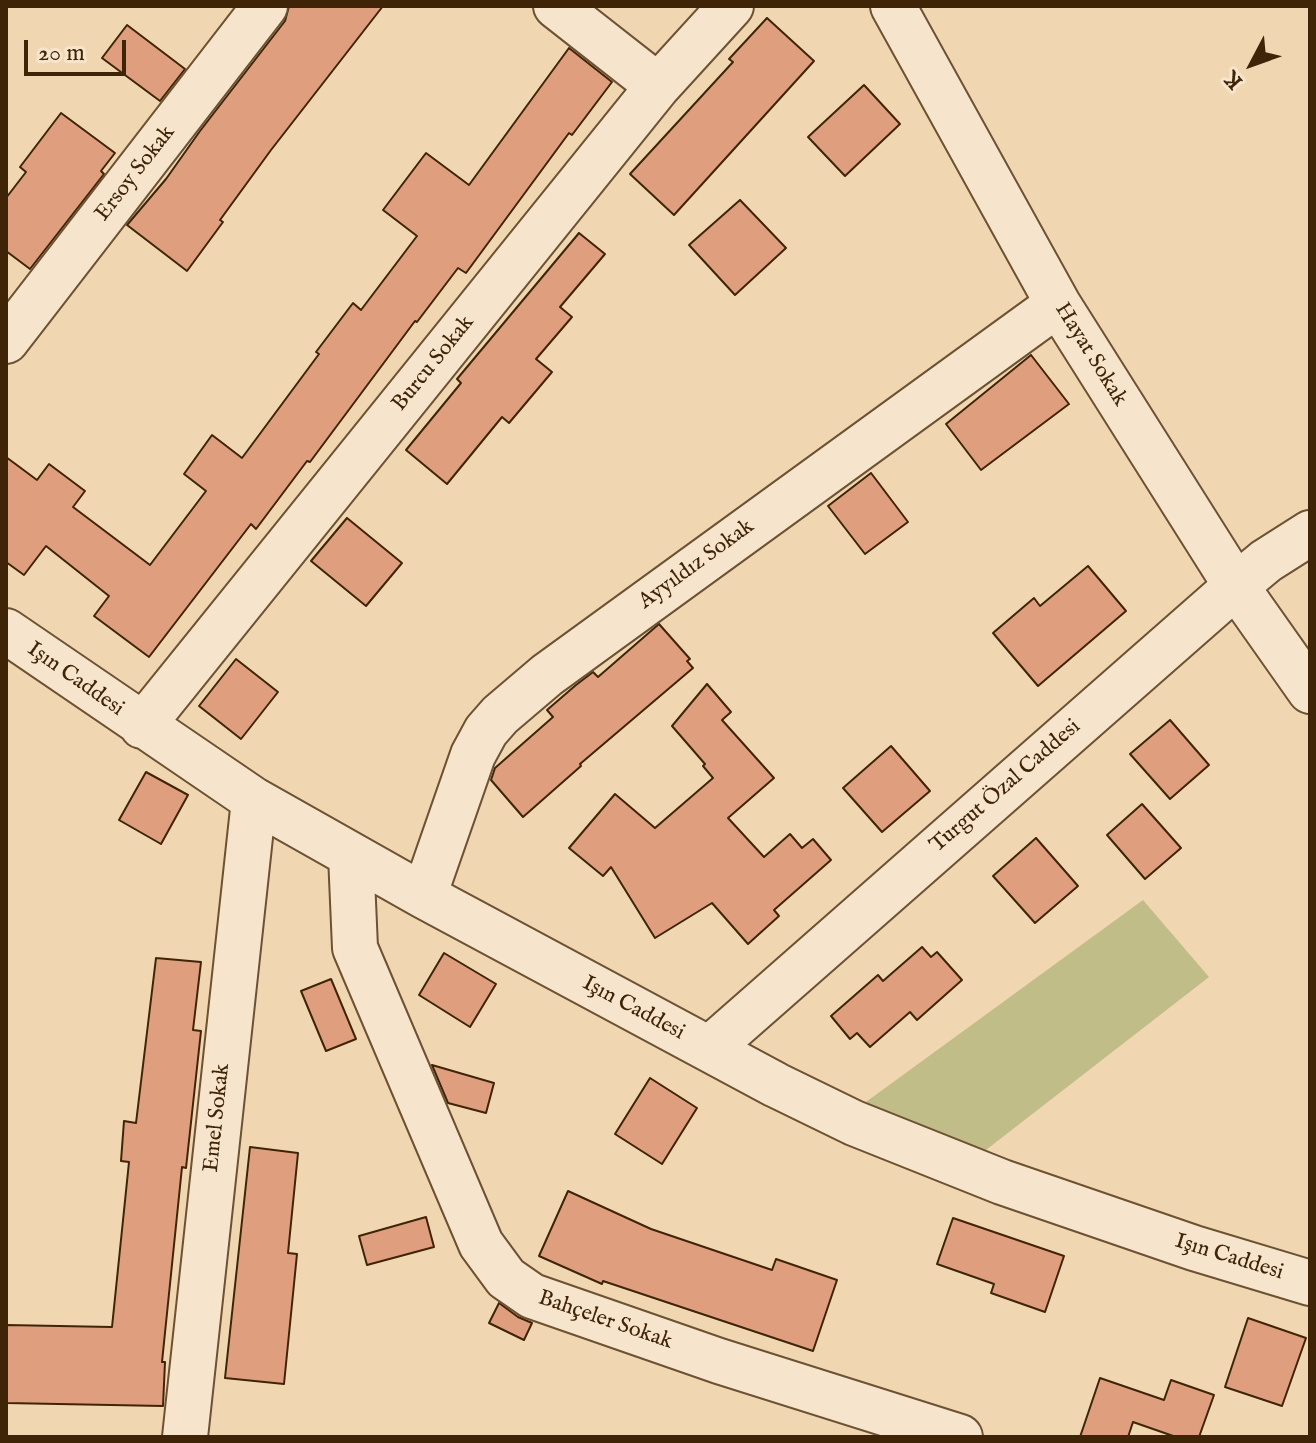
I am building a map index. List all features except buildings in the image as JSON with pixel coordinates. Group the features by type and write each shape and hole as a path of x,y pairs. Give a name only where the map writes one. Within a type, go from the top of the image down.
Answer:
{"street":[{"name":"Ersoy Sokak","path":"6,341 265,6"},
{"path":"556,6 658,86"},
{"name":"Burcu Sokak","path":"142,726 658,86 731,6"},
{"name":"Hayat Sokak","path":"893,6 1058,304 1236,586 1310,691"},
{"name":"Ayyıldız Sokak","path":"424,896 473,755 486,731 500,715 547,675 1058,304"},
{"name":"Turgut Özal Caddesi","path":"709,1049 1236,586 1266,561 1310,533"},
{"name":"Işın Caddesi","path":"6,631 254,800 424,896 844,1118 928,1154 1087,1212 1310,1283"},
{"name":"Emel Sokak","path":"185,1437 254,800"},
{"name":"Bahçeler Sokak","path":"351,855 355,948 481,1244 506,1278 532,1296 719,1361 960,1437"}],"shaded area":[{"path":"1143,900 1209,977 964,1167 844,1118"}]}
